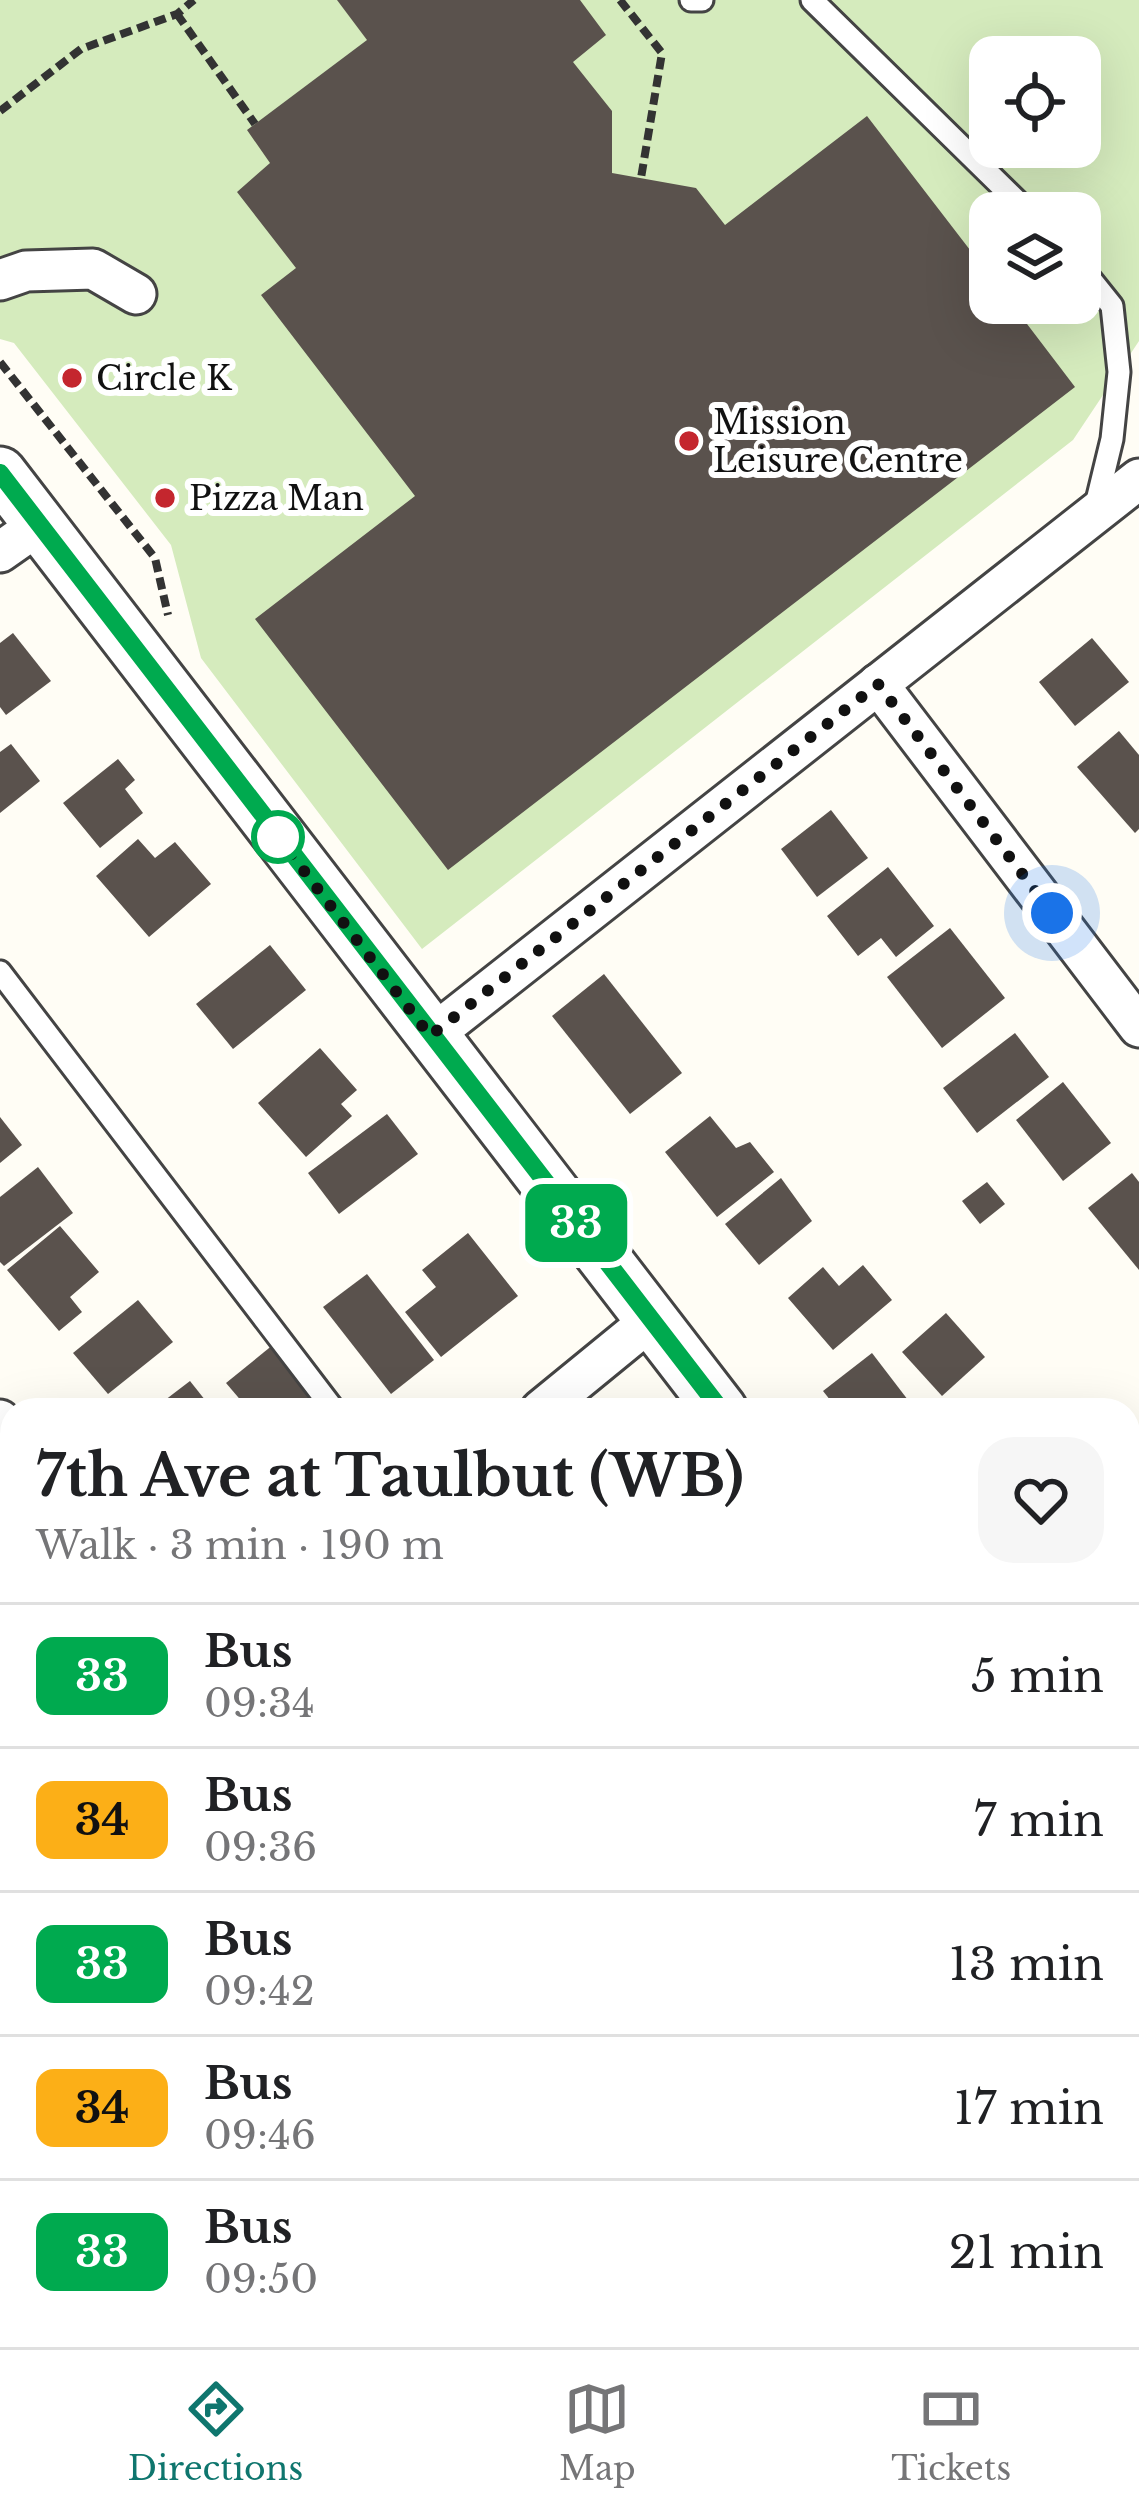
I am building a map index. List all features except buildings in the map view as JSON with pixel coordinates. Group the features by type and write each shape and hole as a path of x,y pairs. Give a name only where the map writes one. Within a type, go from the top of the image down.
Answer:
{"street":[{"path":"0,280 26,271 93,269 136,294"},
{"path":"0,473 20,538 430,1036 712,1398"},
{"path":"430,1036 1139,479"},
{"path":"878,684 1139,1027"},
{"path":"556,1398 651,1320"}],"lane":[{"path":"691,0 702,0"},
{"path":"812,0 1008,192"},
{"path":"1094,514 1112,439 1119,372 1112,306 1101,292"},
{"path":"0,973 325,1398"}],"path":[{"path":"0,111 81,49 176,14 194,0"},
{"path":"620,0 662,53 641,178"},
{"path":"176,14 255,124"}],"green space":[{"path":"0,0 1139,0 1139,341 1073,440 422,949 201,658 171,545 14,343 0,339"}],"bus line":[{"name":"33","path":"0,473 712,1398"}],"place":[{"name":"Circle K","path":"72,378"},
{"name":"Mission Leisure Centre","path":"689,441"},
{"name":"Pizza Man","path":"165,498"}],"route":[{"path":"278,837 430,1036 878,684 1052,913"}]}
